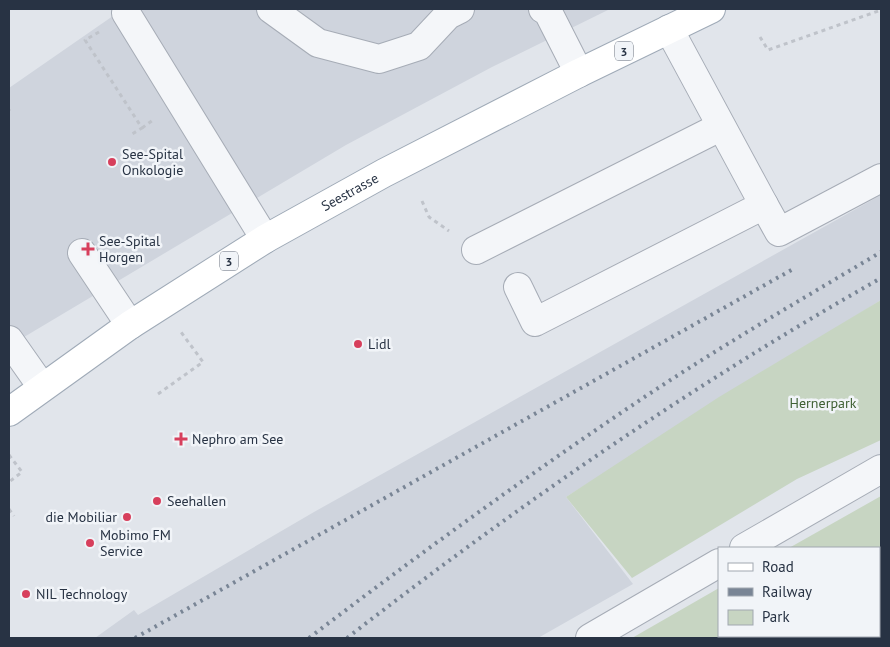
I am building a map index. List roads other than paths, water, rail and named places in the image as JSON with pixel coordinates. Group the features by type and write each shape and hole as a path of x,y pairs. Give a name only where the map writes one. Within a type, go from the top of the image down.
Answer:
{"main road":[{"name":"Seestrasse","path":"9,412 130,325 264,238 384,173 578,73 711,9"}],"street":[{"path":"272,9 318,43 379,59 419,46 448,15 460,9"},
{"path":"543,9 548,12 578,73"},
{"path":"126,14 264,238"},
{"path":"668,29 779,232 881,178"},
{"path":"476,250 720,127"},
{"path":"518,287 535,322 764,205"},
{"path":"82,253 130,325"},
{"path":"9,340 42,387"},
{"path":"746,547 881,469"},
{"path":"590,638 718,564"}],"railway":[{"path":"309,638 560,454 733,340 881,252"},
{"path":"135,638 795,268"},
{"path":"347,638 476,541 608,448 743,360 881,278"}],"place":[{"name":"See-Spital Onkologie","path":"112,162"},
{"name":"See-Spital Horgen","path":"88,249"},
{"name":"Lidl","path":"358,344"},
{"name":"Nephro am See","path":"181,439"},
{"name":"Seehallen","path":"157,501"},
{"name":"die Mobiliar","path":"127,517"},
{"name":"Mobimo FM Service","path":"90,543"},
{"name":"NIL Technology","path":"26,594"}],"park label":[{"name":"Hernerpark","path":"823,403"}]}
